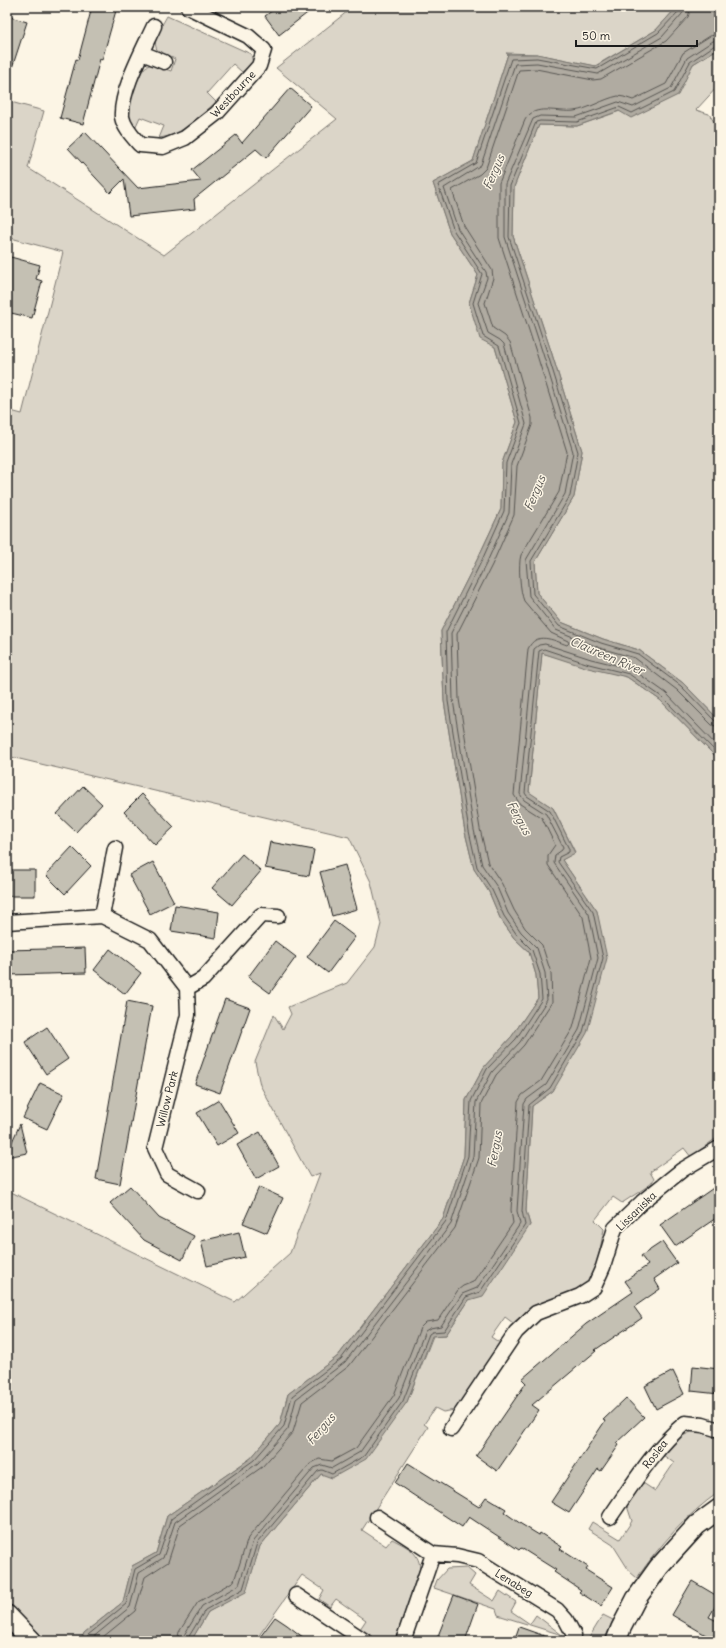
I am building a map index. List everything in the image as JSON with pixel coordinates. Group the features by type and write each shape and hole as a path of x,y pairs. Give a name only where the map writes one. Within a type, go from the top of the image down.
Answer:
{"street":[{"name":"Westbourne","path":"154,26 123,100 122,117 128,131 140,145 163,147 185,138 217,113 259,66 264,50 248,36 188,7"},
{"path":"142,53 164,62"},
{"path":"102,916 115,848"},
{"path":"7,922 102,916 150,940 187,988 203,979 262,915 278,916"},
{"name":"Willow Park","path":"187,988 188,1015 155,1148 167,1174 198,1191"},
{"name":"Lissaniska","path":"451,1429 516,1332 536,1313 580,1296 594,1286 603,1267 615,1228 642,1202 682,1170 719,1148"},
{"name":"Roslea","path":"610,1517 649,1460 669,1437 685,1423 703,1425 719,1430"},
{"path":"616,1641 636,1599 658,1567 697,1525 719,1509"},
{"name":"Lenabeg","path":"377,1517 433,1554 478,1560 557,1610 566,1620 574,1635 572,1641"},
{"path":"403,1641 433,1554"},
{"path":"296,1595 365,1641"},
{"path":"7,1615 32,1641"}],"shaded area":[{"path":"353,7 677,7 656,30 595,66 537,54 506,53 508,54 473,161 433,183 450,233 478,275 469,303 495,347 517,422 502,463 501,509 441,631 444,701 465,832 474,869 489,892 500,918 514,938 529,952 536,975 538,998 512,1036 484,1067 466,1100 464,1156 443,1219 338,1356 288,1394 280,1424 251,1458 167,1516 156,1553 132,1566 123,1602 84,1633 81,1641 47,1641 7,1602 7,1190 235,1302 290,1253 320,1173 310,1177 260,1085 255,1062 274,1015 283,1029 291,1014 288,1007 347,983 375,947 381,924 371,882 349,837 7,756 7,410 22,414 63,252 7,237 7,101 44,111 28,168 164,255 337,119 276,68"},
{"path":"167,16 251,54 253,63 242,72 233,64 207,93 216,102 183,129 168,136 159,138 164,126 140,117 135,128 129,118 129,112 137,81 147,66 159,66 171,71 175,59 158,51 155,42"},
{"path":"719,48 719,85 696,110 709,114 716,125 719,125 719,720 683,683 639,650 603,639 561,622 537,593 535,562 574,497 582,451 513,236 514,187 539,125 577,126 620,111 677,95 693,64"},
{"path":"542,653 627,677 660,700 719,760 719,1136 691,1157 684,1148 650,1172 654,1179 651,1184 622,1203 613,1197 595,1220 604,1229 596,1270 590,1281 571,1293 536,1305 513,1323 505,1317 491,1337 500,1343 455,1410 443,1412 435,1408 424,1424 428,1427 362,1530 386,1546 392,1539 402,1544 414,1553 419,1562 420,1568 395,1641 377,1641 360,1629 366,1620 336,1599 330,1607 319,1599 324,1590 302,1575 255,1641 191,1641 208,1612 246,1591 260,1546 322,1473 407,1402 433,1336 446,1335 469,1300 530,1225 526,1211 532,1106 553,1091 597,911 562,860 575,852 553,808 529,793"},
{"path":"693,1431 707,1431 719,1437 719,1492 696,1510 674,1531 637,1578 630,1572 613,1545 588,1529 592,1522 620,1539 632,1521 627,1506 643,1483 655,1491 674,1463 663,1455 674,1440"},
{"path":"467,1568 475,1575 469,1585 494,1601 500,1591 516,1602 511,1611 530,1624 536,1615 562,1635 498,1615 496,1609 434,1588 437,1580 447,1569"},
{"path":"603,1615 613,1620 604,1641 587,1641"}],"water":[{"path":"677,7 719,7 719,48 693,64 678,95 631,118 619,111 577,126 539,125 514,187 513,236 582,451 574,497 535,562 537,593 561,622 603,639 639,650 683,683 719,720 719,760 660,700 627,677 588,668 542,653 529,792 553,808 575,853 562,860 597,911 607,958 587,1033 553,1091 532,1106 526,1211 530,1225 483,1296 469,1300 446,1335 432,1336 407,1402 366,1459 332,1478 321,1474 260,1546 246,1592 208,1612 191,1641 81,1641 84,1633 123,1602 132,1566 156,1553 167,1516 251,1458 280,1424 288,1394 338,1356 443,1219 464,1156 466,1100 484,1067 512,1036 538,998 536,975 529,952 514,938 500,918 489,892 474,869 465,832 444,701 441,631 501,509 502,463 517,422 495,347 480,339 469,303 478,275 450,233 433,183 473,161 508,54 537,54 596,66 656,30"}],"building":[{"path":"92,7 117,7 102,60 100,59 83,124 60,118 76,59 78,60"},
{"path":"277,7 315,7 279,35 265,16"},
{"path":"7,16 27,22 10,74 7,73"},
{"path":"290,88 311,106 266,158 256,149 194,199 195,209 129,216 124,179 110,193 68,148 85,132 138,188 201,181 192,170 236,135 242,143"},
{"path":"7,256 40,265 36,279 42,281 32,318 7,312"},
{"path":"83,786 102,804 76,832 57,814"},
{"path":"142,794 174,827 155,845 124,812"},
{"path":"270,842 314,850 309,876 265,868"},
{"path":"72,847 91,866 65,894 46,875"},
{"path":"242,854 261,871 232,905 212,888"},
{"path":"153,862 174,902 150,914 129,875"},
{"path":"345,865 357,909 332,916 320,872"},
{"path":"7,870 35,870 35,896 7,896"},
{"path":"175,905 219,912 216,938 171,931"},
{"path":"334,921 355,937 328,973 307,957"},
{"path":"275,941 296,957 270,993 248,977"},
{"path":"85,948 86,973 7,975 7,950"},
{"path":"110,949 141,973 125,994 94,970"},
{"path":"225,999 250,1008 220,1093 195,1084"},
{"path":"127,1001 152,1006 120,1184 96,1179"},
{"path":"47,1027 68,1059 46,1074 25,1042"},
{"path":"40,1083 64,1094 47,1129 23,1118"},
{"path":"219,1100 239,1133 217,1146 197,1113"},
{"path":"20,1124 27,1153 7,1157 7,1153"},
{"path":"260,1132 279,1166 256,1179 237,1145"},
{"path":"719,1184 719,1216 675,1246 660,1225"},
{"path":"130,1186 159,1218 194,1236 182,1260 144,1240 110,1203"},
{"path":"259,1187 283,1198 267,1233 243,1223"},
{"path":"239,1232 245,1257 207,1266 201,1241"},
{"path":"662,1242 677,1263 654,1279 660,1289 634,1307 642,1318 595,1350 596,1351 532,1405 539,1410 497,1471 476,1456 526,1383 522,1379 586,1324 633,1292 625,1281 648,1265 641,1256"},
{"path":"693,1366 719,1369 719,1394 691,1391"},
{"path":"673,1371 684,1394 656,1409 645,1386"},
{"path":"626,1398 644,1417 616,1443 619,1445 601,1471 598,1469 569,1513 551,1502 605,1421 603,1420"},
{"path":"408,1463 479,1507 486,1497 506,1509 504,1512 521,1524 539,1535 540,1533 562,1547 560,1549 588,1567 586,1570 613,1587 601,1606 579,1592 581,1590 554,1572 556,1570 521,1548 519,1550 469,1517 462,1527 395,1483"},
{"path":"692,1581 719,1597 719,1600 709,1617 719,1622 719,1641 716,1641 672,1615"},
{"path":"454,1595 478,1604 465,1641 436,1641"},
{"path":"275,1617 287,1625 308,1641 257,1641"},
{"path":"519,1627 553,1639 552,1641 514,1641"}],"water label":[{"name":"Fergus","path":"494,172"},
{"name":"Fergus","path":"535,493"},
{"name":"Claureen River","path":"607,656"},
{"name":"Fergus","path":"519,818"},
{"name":"Fergus","path":"495,1149"},
{"name":"Fergus","path":"321,1429"}]}
